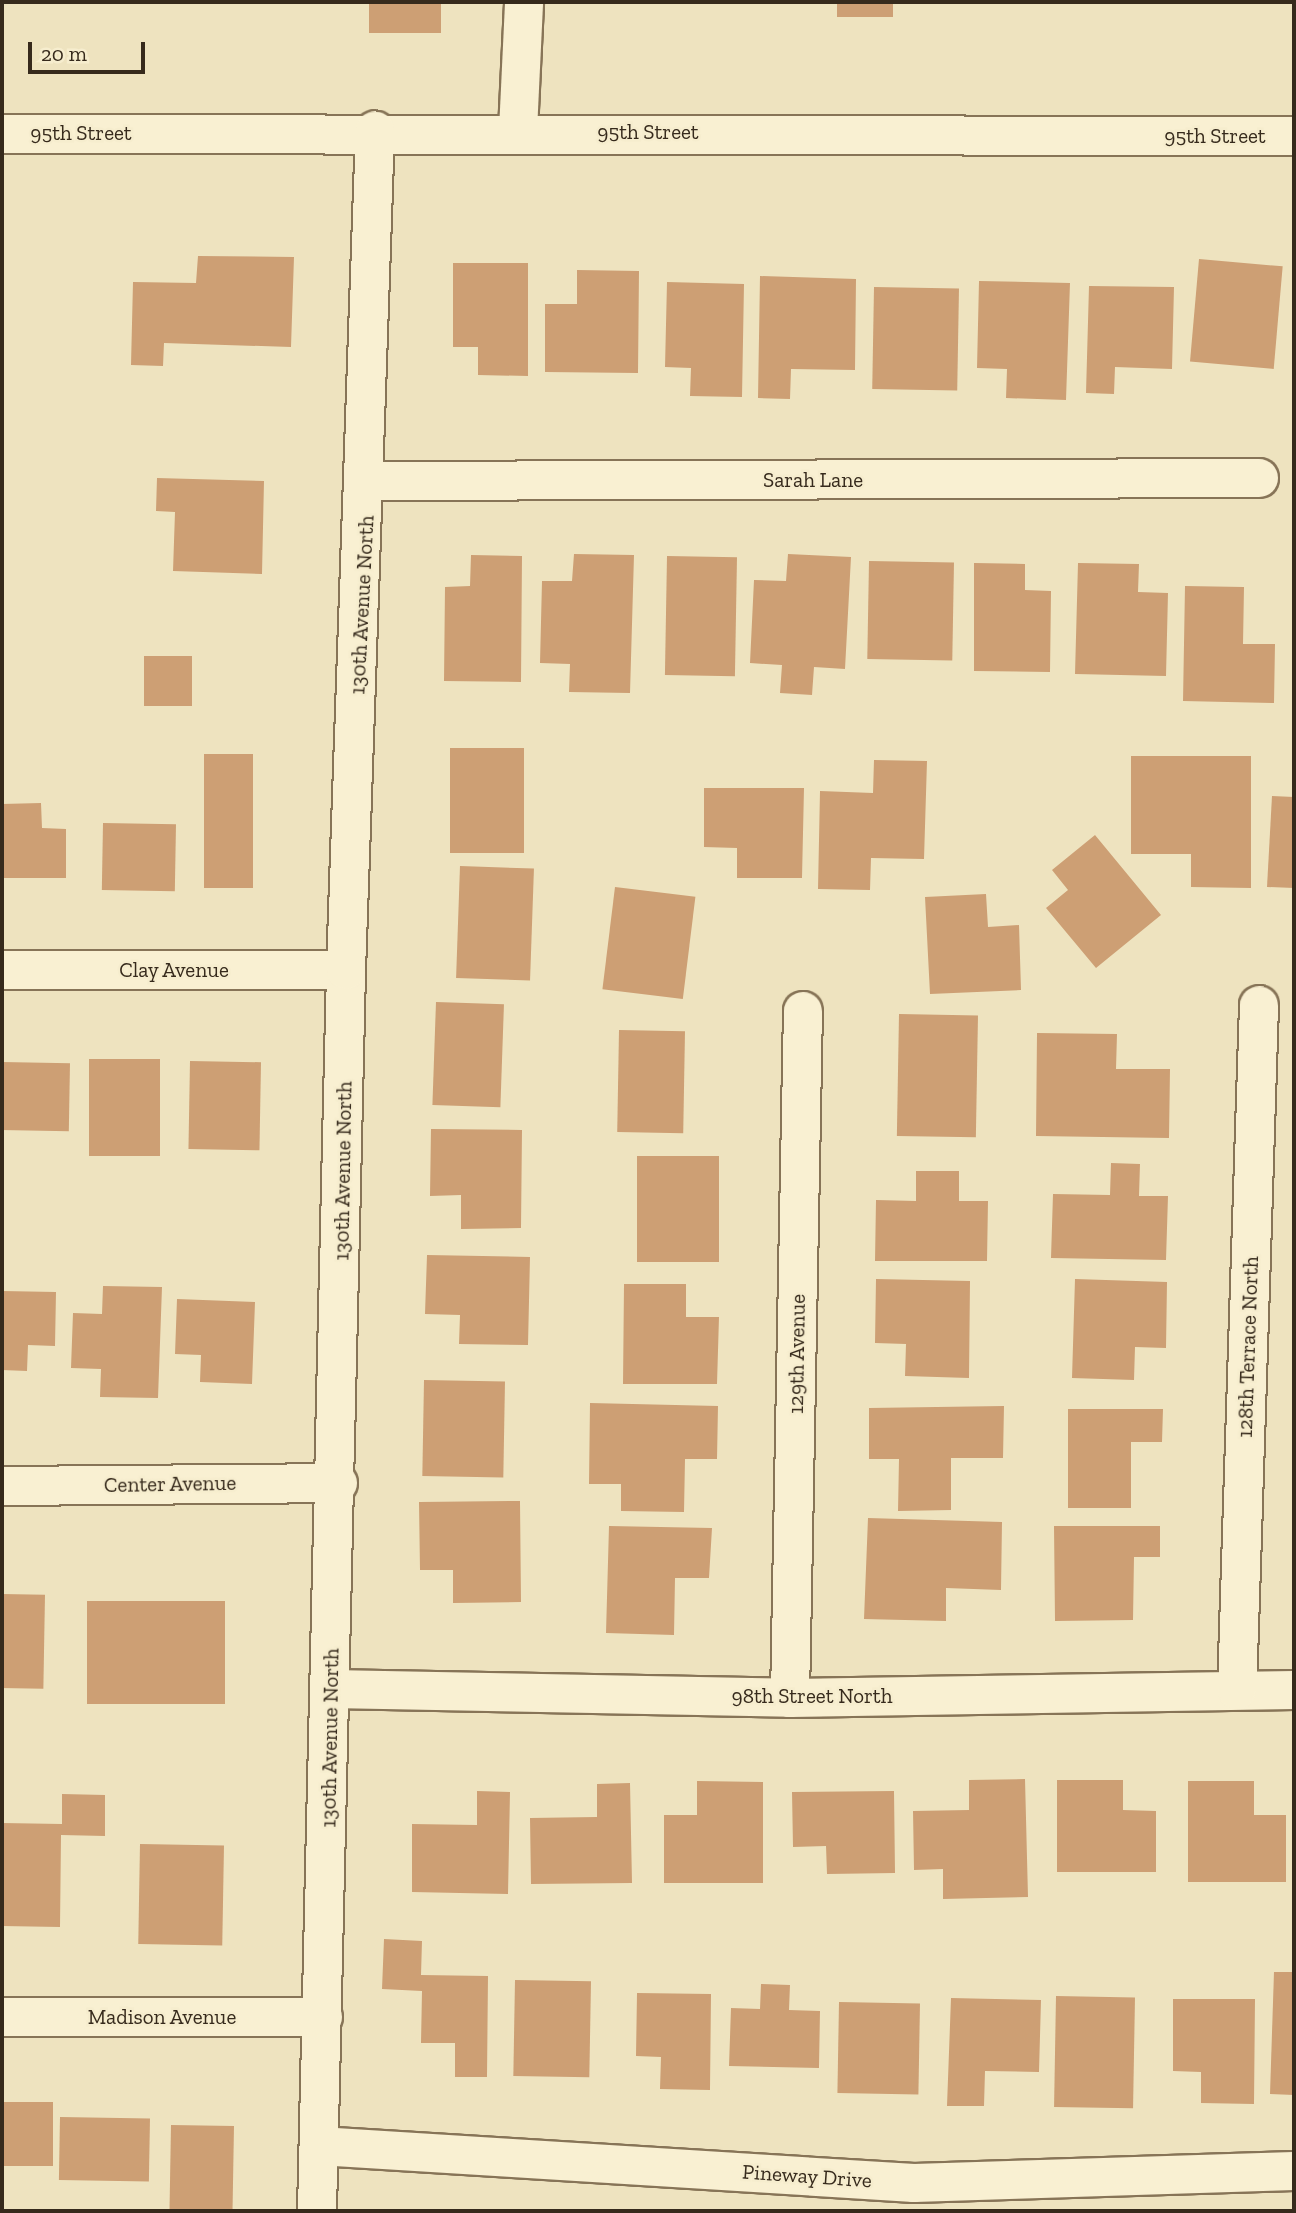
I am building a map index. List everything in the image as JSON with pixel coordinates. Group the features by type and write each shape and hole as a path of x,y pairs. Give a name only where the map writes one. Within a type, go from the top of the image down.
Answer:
{"street":[{"path":"517,131 524,2"},
{"name":"130th Avenue North","path":"317,2211 338,1483 346,970 368,481 375,131"},
{"name":"95th Street","path":"2,134 517,131 1294,136"},
{"name":"Sarah Lane","path":"368,481 1259,478"},
{"name":"Clay Avenue","path":"2,970 346,970"},
{"name":"128th Terrace North","path":"1237,1690 1259,1005"},
{"name":"129th Avenue","path":"790,1698 803,1011"},
{"name":"Center Avenue","path":"2,1486 338,1483"},
{"name":"98th Street North","path":"331,1689 790,1698 1294,1690"},
{"name":"Madison Avenue","path":"2,2017 323,2017"},
{"name":"Pineway Drive","path":"319,2146 914,2183 1294,2171"}],"building":[{"path":"369,2 441,2 441,33 369,33"},
{"path":"837,2 893,2 893,17 837,17"},
{"path":"198,256 294,257 291,347 164,343 163,366 131,365 133,282 196,283"},
{"path":"1199,259 1283,266 1274,369 1190,362"},
{"path":"453,263 528,263 528,376 478,375 478,347 453,347"},
{"path":"577,270 639,271 638,373 545,372 545,304 577,304"},
{"path":"760,276 856,279 855,370 791,369 790,399 758,398"},
{"path":"979,281 1070,283 1066,400 1006,398 1007,369 977,368"},
{"path":"667,282 744,284 742,397 690,396 691,368 665,367"},
{"path":"1089,286 1174,287 1172,369 1115,367 1114,394 1086,393"},
{"path":"874,287 959,288 957,390 872,389"},
{"path":"157,478 264,481 262,574 173,571 175,512 156,511"},
{"path":"574,554 634,555 630,693 569,692 570,664 540,663 542,581 572,581"},
{"path":"788,554 851,557 845,669 814,667 812,695 780,693 782,665 750,663 754,580 786,581"},
{"path":"471,555 522,556 521,682 444,681 445,587 470,586"},
{"path":"667,556 737,557 735,676 665,675"},
{"path":"869,561 954,562 952,660 867,659"},
{"path":"974,563 1025,564 1025,590 1051,591 1050,672 974,671"},
{"path":"1078,563 1139,564 1138,592 1168,593 1166,676 1075,674"},
{"path":"1185,586 1244,587 1243,644 1275,644 1274,703 1183,701"},
{"path":"144,656 192,656 192,706 144,706"},
{"path":"450,748 524,748 524,853 450,853"},
{"path":"204,754 253,754 253,888 204,888"},
{"path":"1131,756 1251,756 1251,888 1191,887 1191,854 1131,854"},
{"path":"874,760 927,761 924,859 871,858 870,890 818,889 820,791 873,793"},
{"path":"704,788 804,788 802,878 737,878 737,848 704,847"},
{"path":"1272,796 1294,797 1294,888 1267,887"},
{"path":"41,803 42,828 66,829 66,878 2,878 2,804"},
{"path":"103,823 176,824 175,891 102,890"},
{"path":"1095,835 1161,915 1096,968 1046,908 1068,890 1052,870"},
{"path":"460,866 534,869 530,981 456,978"},
{"path":"615,887 695,897 683,999 602,989"},
{"path":"986,894 988,927 1019,925 1021,990 930,994 925,897"},
{"path":"436,1002 504,1004 500,1107 432,1105"},
{"path":"899,1014 978,1015 976,1137 897,1136"},
{"path":"619,1030 685,1031 683,1133 617,1132"},
{"path":"1037,1033 1117,1034 1116,1069 1170,1069 1169,1138 1036,1136"},
{"path":"89,1059 160,1059 160,1156 89,1156"},
{"path":"190,1061 261,1062 259,1150 188,1149"},
{"path":"2,1062 70,1063 69,1131 2,1130"},
{"path":"431,1129 522,1130 521,1228 461,1229 461,1195 430,1196"},
{"path":"637,1156 719,1156 719,1262 637,1262"},
{"path":"1111,1163 1140,1164 1139,1196 1168,1196 1166,1260 1051,1258 1053,1194 1110,1195"},
{"path":"916,1171 959,1171 959,1201 988,1201 987,1261 875,1261 876,1200 916,1201"},
{"path":"427,1255 530,1257 528,1345 459,1344 460,1315 425,1314"},
{"path":"876,1279 970,1281 969,1378 905,1376 906,1344 875,1343"},
{"path":"1075,1279 1167,1282 1166,1348 1135,1347 1134,1380 1072,1378"},
{"path":"624,1284 686,1284 686,1317 719,1317 717,1384 623,1384"},
{"path":"103,1286 162,1287 158,1398 100,1397 101,1369 71,1368 73,1313 102,1314"},
{"path":"2,1291 56,1292 55,1346 28,1345 27,1371 2,1370"},
{"path":"177,1299 255,1302 252,1384 200,1382 201,1355 175,1354"},
{"path":"424,1380 505,1381 503,1477 422,1476"},
{"path":"590,1403 718,1406 717,1459 685,1459 684,1512 621,1511 621,1484 589,1484"},
{"path":"1004,1406 1003,1458 951,1458 951,1510 898,1511 899,1459 869,1459 869,1408"},
{"path":"1068,1409 1163,1409 1162,1442 1131,1442 1131,1508 1068,1508"},
{"path":"520,1501 521,1602 453,1603 453,1570 420,1570 419,1502"},
{"path":"868,1518 1002,1522 1001,1590 946,1588 946,1621 864,1619"},
{"path":"609,1526 712,1528 709,1578 675,1578 674,1635 606,1633"},
{"path":"1054,1526 1160,1526 1160,1557 1134,1557 1133,1620 1055,1621"},
{"path":"2,1594 45,1595 43,1689 2,1688"},
{"path":"87,1601 225,1601 225,1704 87,1704"},
{"path":"1025,1779 1028,1897 943,1899 943,1869 914,1870 913,1811 969,1810 969,1780"},
{"path":"1057,1780 1123,1780 1123,1810 1156,1811 1156,1872 1057,1872"},
{"path":"697,1781 763,1782 763,1883 664,1883 664,1815 697,1815"},
{"path":"1188,1781 1254,1781 1254,1815 1286,1815 1286,1882 1188,1882"},
{"path":"630,1783 632,1883 531,1884 530,1818 597,1817 597,1784"},
{"path":"477,1791 510,1792 508,1894 412,1892 412,1824 477,1825"},
{"path":"894,1791 895,1873 827,1874 826,1846 793,1847 792,1792"},
{"path":"62,1794 105,1795 105,1836 61,1835 60,1927 2,1926 2,1823 62,1824"},
{"path":"140,1844 224,1845 222,1945 138,1944"},
{"path":"384,1939 422,1941 421,1975 488,1976 487,2077 455,2077 455,2043 421,2043 422,1991 382,1989"},
{"path":"1274,1972 1294,1972 1294,2095 1270,2094"},
{"path":"515,1980 591,1981 589,2077 513,2076"},
{"path":"761,1984 790,1985 789,2010 820,2011 819,2068 729,2066 731,2008 760,2009"},
{"path":"637,1993 711,1994 710,2090 660,2089 661,2057 636,2056"},
{"path":"1056,1996 1135,1997 1133,2108 1054,2107"},
{"path":"951,1998 1041,2000 1039,2072 985,2071 984,2106 947,2106"},
{"path":"1173,1999 1255,1999 1254,2104 1201,2103 1201,2072 1173,2071"},
{"path":"839,2002 920,2003 918,2094 837,2093"},
{"path":"2,2102 53,2102 53,2166 2,2166"},
{"path":"60,2117 150,2119 149,2182 59,2180"},
{"path":"171,2125 234,2126 233,2211 169,2211"}]}
